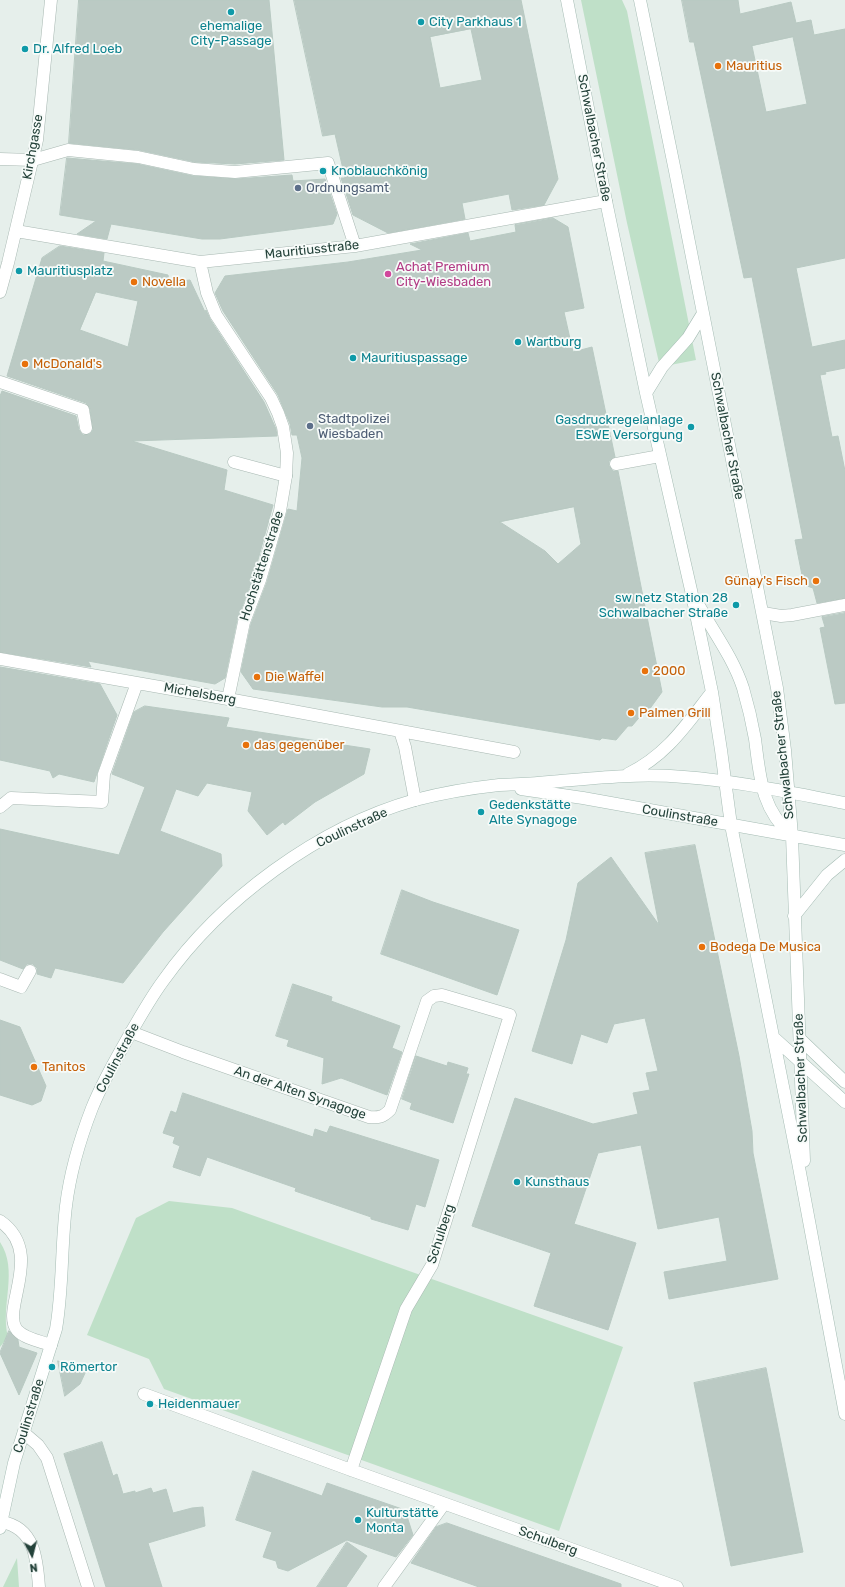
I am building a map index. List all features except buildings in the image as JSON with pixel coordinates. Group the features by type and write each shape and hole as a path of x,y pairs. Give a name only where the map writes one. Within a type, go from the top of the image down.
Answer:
{"street":[{"name":"Kirchgasse","path":"0,292 37,140 51,0"},
{"name":"Schwalbacher Straße","path":"567,0 606,201 646,393 691,590 712,692 731,825 845,1414"},
{"name":"Schwalbacher Straße","path":"640,0 777,688 785,750 792,836 805,1202"},
{"path":"0,159 33,160 68,150 138,157 194,169 234,172 328,163 355,246"},
{"name":"Mauritiusstraße","path":"16,231 200,262 355,246 606,201"},
{"name":"Hochstättenstraße","path":"200,262 207,293 216,315 271,398 278,413 283,427 287,453 286,476 280,511 260,580 244,622 228,699"},
{"path":"646,393 662,367 688,338 702,315"},
{"path":"2,383 83,410 86,428"},
{"path":"616,464 660,456"},
{"path":"234,462 286,476"},
{"path":"691,590 734,665 743,688 754,737 762,788 772,813 792,836"},
{"path":"763,613 792,616 845,605"},
{"name":"Michelsberg","path":"0,659 228,699 514,752"},
{"path":"0,807 11,798 102,802 104,774 137,683"},
{"path":"625,775 639,769 663,751 712,692"},
{"path":"400,731 405,747 416,800"},
{"name":"Coulinstraße","path":"1,1525 14,1463 51,1345 60,1308 66,1204 71,1177 92,1108 111,1067 164,979 190,947 219,916 251,888 310,848 336,833 364,820 416,800 462,790 496,785 625,775 683,777 725,782 845,803"},
{"name":"Coulinstraße","path":"496,785 583,798 845,845"},
{"path":"794,916 824,879 845,860"},
{"path":"0,979 21,987 30,972"},
{"name":"An der Alten Synagoge","path":"131,1032 205,1060 369,1117 378,1118 385,1116 390,1110 427,1000 434,996 442,995 510,1015"},
{"name":"Schulberg","path":"351,1470 406,1309 432,1265 510,1015"},
{"path":"773,1037 845,1102"},
{"path":"800,1039 845,1082"},
{"path":"0,1221 13,1233 21,1255 20,1277 13,1315 15,1327 24,1336 51,1345"},
{"name":"Schulberg","path":"144,1394 444,1504 677,1587"},
{"path":"24,1433 38,1445 46,1458 88,1587"},
{"path":"384,1587 444,1504"},
{"path":"1,1525 9,1523 20,1529 29,1541 37,1559 39,1587"}],"green space":[{"path":"581,0 622,0 627,11 696,360 660,367 627,223"},
{"path":"169,1201 232,1208 623,1347 559,1531 164,1389 149,1359 87,1335 136,1218"},
{"path":"0,1242 5,1253 9,1276 6,1313 8,1337 0,1347"},
{"path":"17,1558 19,1587 3,1587"}],"place":[{"name":"ehemalige City-Passage","path":"231,12"},
{"name":"City Parkhaus 1","path":"421,22"},
{"name":"Dr. Alfred Loeb","path":"25,49"},
{"name":"Mauritius","path":"718,66"},
{"name":"Knoblauchkönig","path":"323,171"},
{"name":"Ordnungsamt","path":"298,188"},
{"name":"Mauritiusplatz","path":"19,271"},
{"name":"Achat Premium City-Wiesbaden","path":"388,274"},
{"name":"Novella","path":"134,282"},
{"name":"Wartburg","path":"518,342"},
{"name":"Mauritiuspassage","path":"353,358"},
{"name":"McDonald's","path":"25,364"},
{"name":"Stadtpolizei Wiesbaden","path":"310,426"},
{"name":"Gasdruckregelanlage ESWE Versorgung","path":"691,427"},
{"name":"Günay's Fisch","path":"816,581"},
{"name":"sw netz Station 28 Schwalbacher Straße","path":"736,605"},
{"name":"2000","path":"645,671"},
{"name":"Die Waffel","path":"257,677"},
{"name":"Palmen Grill","path":"631,713"},
{"name":"das gegenüber","path":"246,745"},
{"name":"Gedenkstätte Alte Synagoge","path":"481,812"},
{"name":"Bodega De Musica","path":"702,947"},
{"name":"Tanitos","path":"34,1067"},
{"name":"Kunsthaus","path":"517,1182"},
{"name":"Römertor","path":"52,1367"},
{"name":"Heidenmauer","path":"150,1404"},
{"name":"Kulturstätte Monta","path":"358,1520"}]}
